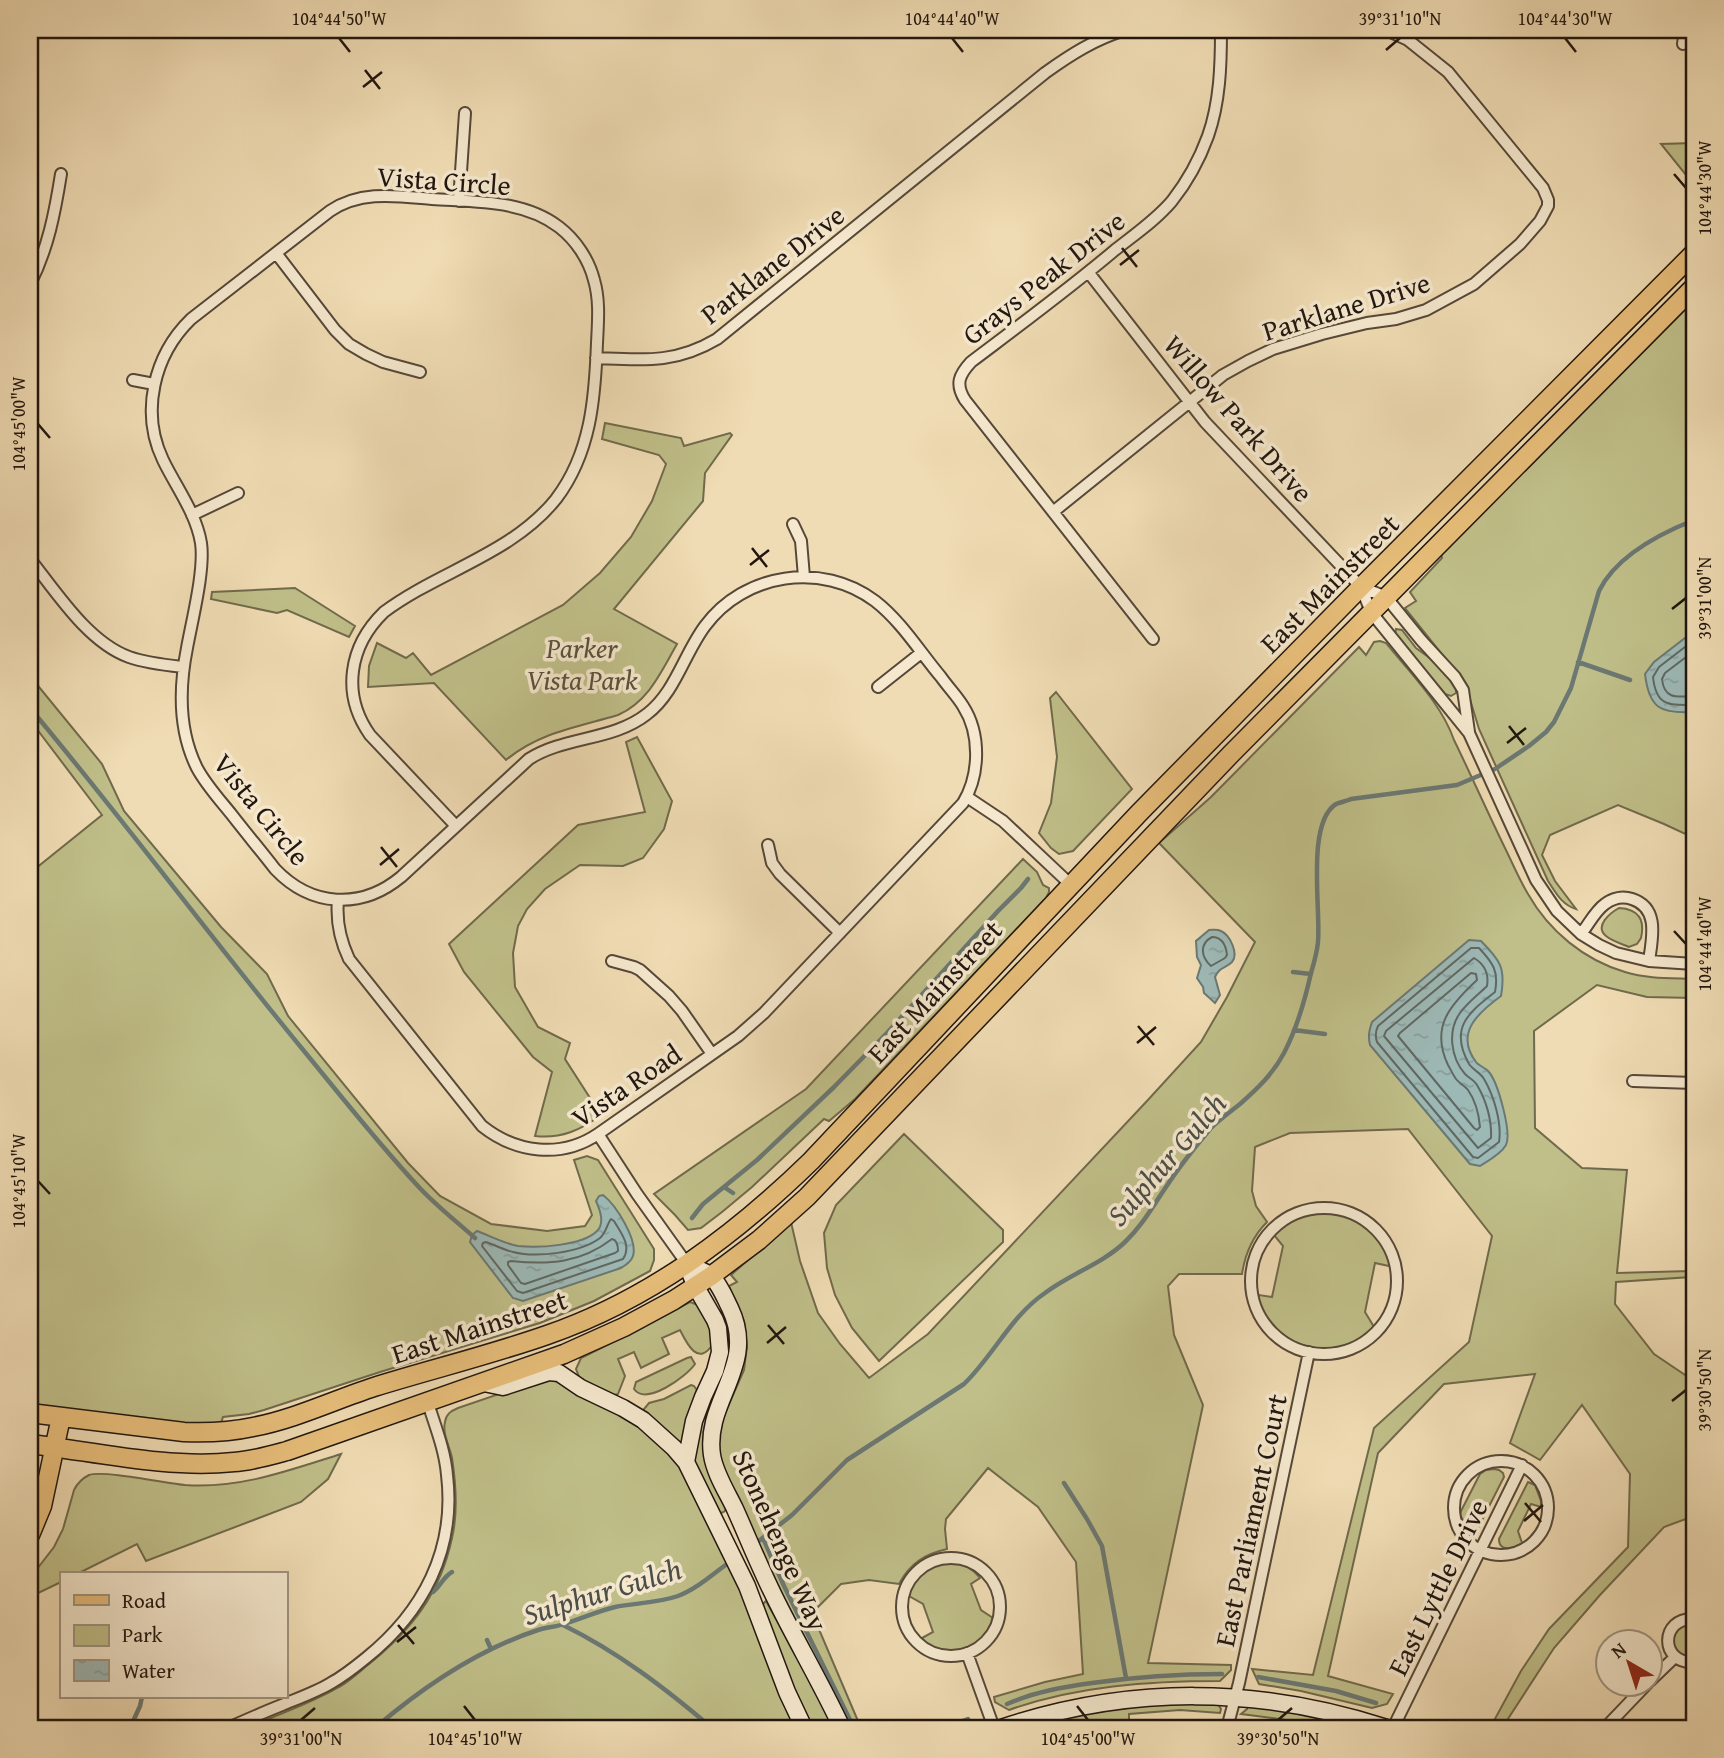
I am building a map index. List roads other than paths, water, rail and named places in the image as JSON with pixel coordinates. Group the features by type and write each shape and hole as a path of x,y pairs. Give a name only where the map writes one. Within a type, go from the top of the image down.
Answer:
{"main road":[{"name":"East Mainstreet","path":"30,1413 184,1432 209,1433 254,1427 286,1419 373,1387 549,1334 620,1303 687,1264 759,1209 811,1161 1070,884 1694,253"},
{"name":"East Mainstreet","path":"30,1444 151,1461 211,1464 261,1458 428,1403 564,1354 649,1315 696,1287 759,1240 807,1197 1149,838 1694,286"},
{"path":"30,1535 43,1506 61,1417"}],"street":[{"name":"Parklane Drive","path":"596,358 668,358 695,351 717,339 1066,57 1125,30"},
{"name":"Grays Peak Drive","path":"1153,639 965,400 960,393 959,383 962,372 971,362 1088,273 1171,201 1199,158 1215,112 1221,54 1220,30"},
{"name":"Parklane Drive","path":"1053,512 1223,375 1273,349 1426,310 1474,284 1541,221 1547,212 1548,200 1543,188 1448,72 1408,40 1386,30"},
{"path":"1683,44 1686,30"},
{"path":"459,201 464,113"},
{"path":"30,284 44,252 56,212 61,174"},
{"name":"Vista Circle","path":"338,900 308,893 285,879 206,782 194,760 180,704 183,667 201,560 201,543 192,515 162,458 155,439 152,411 154,384 165,354 184,326 330,211 351,200 378,195 511,205 525,209 553,223 571,238 591,270 598,302 594,397 587,436 570,476 556,499 516,536 384,612 372,625 354,662 354,703 361,721 370,735 456,826"},
{"path":"276,253 335,330 349,344 383,362 420,372"},
{"name":"Willow Park Drive","path":"1088,273 1190,402 1361,587 1371,612 1469,733 1541,888 1559,914 1581,934 1616,953 1648,961 1694,964"},
{"path":"133,380 154,384"},
{"path":"192,515 238,493"},
{"path":"793,524 801,541 804,577"},
{"path":"30,559 84,626 98,639 131,658 183,667"},
{"path":"338,900 365,896 401,877 535,755 626,727 646,715 661,700 704,626 733,598 771,581 804,577 840,584 867,596 892,616 963,706 973,727 976,758 967,797 1003,821 1070,884"},
{"name":"Willow Park Drive","path":"1361,587 1386,597 1460,684 1469,733"},
{"path":"878,687 921,653"},
{"name":"Vista Road","path":"338,900 338,928 349,959 482,1126 509,1143 524,1148 540,1150 577,1145 598,1134 712,1055 764,1013 967,797"},
{"path":"768,845 772,863 780,874 840,933"},
{"path":"1581,934 1603,905 1617,898 1631,899 1644,906 1651,918 1653,933 1648,961"},
{"path":"612,961 640,970 669,996 712,1055"},
{"path":"1633,1082 1694,1083"},
{"name":"Stonehenge Way","path":"598,1134 687,1264 696,1287 715,1320 720,1352 694,1421 686,1462 747,1586 804,1728"},
{"path":"1315,1208 1342,1209 1372,1225 1388,1244 1396,1268 1396,1293 1388,1317 1365,1341 1334,1353 1309,1353 1284,1343 1265,1324 1251,1291 1253,1265 1259,1248 1269,1233 1290,1216 1315,1208"},
{"name":"Stonehenge Way","path":"687,1264 711,1276 732,1311 739,1336 737,1360 716,1414 712,1438 716,1468 764,1576 842,1728"},
{"name":"East Parliament Court","path":"1227,1728 1309,1353"},
{"path":"484,1383 503,1387 549,1372 559,1373 581,1388 643,1420 686,1462"},
{"path":"228,1728 319,1690 339,1678 386,1640 421,1599 444,1542 449,1495 442,1445 428,1403"},
{"path":"1503,1461 1522,1465 1537,1477 1547,1495 1546,1524 1535,1541 1518,1552 1499,1555 1480,1550 1459,1530 1454,1511 1457,1492 1467,1475 1483,1464 1503,1461"},
{"name":"East Lyttle Drive","path":"1393,1728 1522,1465"},
{"path":"952,1558 969,1561 984,1570 998,1591 1001,1608 994,1632 982,1645 967,1653 950,1656 926,1649 913,1638 905,1623 902,1606 905,1590 920,1569 935,1561 952,1558"},
{"path":"1694,1619 1682,1620 1673,1626 1668,1636 1669,1647 1675,1657 1684,1662 1694,1662"},
{"path":"967,1653 994,1728"},
{"path":"1664,1668 1675,1657"},
{"path":"1002,1728 1056,1712 1102,1703 1168,1696 1235,1697 1305,1706 1387,1728"},
{"path":"1605,1728 1634,1698"}],"water":[{"path":"1694,631 1694,712 1665,710 1653,701 1645,674 1654,662"},
{"path":"1209,930 1218,930 1228,936 1234,954 1232,962 1215,977 1220,995 1215,1003 1204,993 1197,978 1201,965 1197,957 1196,941"},
{"path":"1469,940 1481,941 1493,954 1500,965 1503,978 1501,996 1478,1016 1468,1033 1470,1051 1477,1063 1493,1078 1507,1130 1504,1148 1480,1166 1470,1164 1370,1045 1369,1039 1372,1022"},
{"path":"603,1195 620,1214 634,1249 632,1258 621,1268 523,1301 513,1298 470,1242 477,1231 518,1246 548,1246 581,1240 597,1231 601,1224 596,1201"}],"waterway":[{"name":"Sulphur Gulch","path":"755,1544 792,1515 847,1460 964,1384 1033,1302 1106,1257 1125,1242 1142,1223 1176,1172 1211,1128 1270,1074 1280,1061 1297,1024 1316,954 1318,847 1327,814 1336,804 1351,799 1457,785 1495,769 1529,746 1554,722 1571,688 1599,591 1607,578 1640,548 1694,520"},
{"path":"1578,662 1630,680"},
{"path":"30,708 373,1136 424,1192 475,1238"},
{"path":"692,1218 703,1204 757,1160 834,1087 1028,879"},
{"path":"1293,972 1311,974"},
{"path":"1294,1030 1325,1034"},
{"path":"724,1187 733,1193"},
{"path":"1064,1483 1102,1546 1126,1678"},
{"path":"763,1538 854,1728"},
{"name":"Sulphur Gulch","path":"375,1728 452,1671 515,1638 609,1609 678,1596 699,1585 731,1561"},
{"path":"433,1592 452,1572"},
{"path":"563,1625 640,1672 712,1728"},
{"path":"487,1640 491,1649"},
{"path":"1007,1704 1049,1690 1092,1683 1157,1676 1222,1674"},
{"path":"1258,1677 1336,1691 1376,1703"},
{"path":"130,1728 142,1698"},
{"path":"943,1728 968,1719"},
{"path":"1428,1723 1443,1728"}],"park label":[{"name":"Parker Vista Park","path":"582,663"}]}
